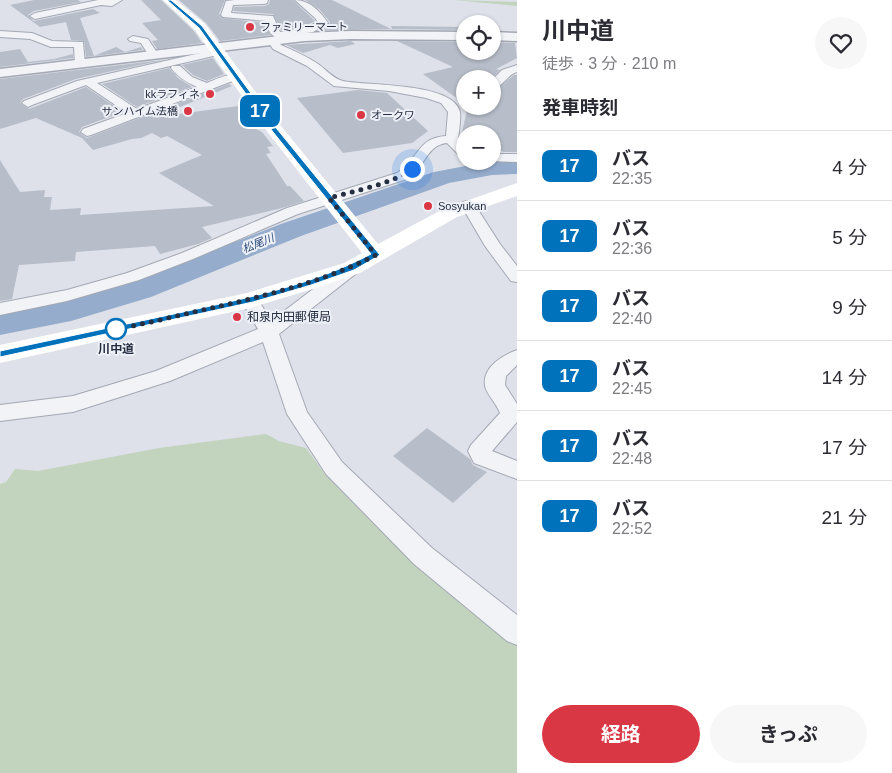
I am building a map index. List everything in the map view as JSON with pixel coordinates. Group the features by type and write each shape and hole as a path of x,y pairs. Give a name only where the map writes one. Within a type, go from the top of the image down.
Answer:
{"main road":[{"path":"169,0 192,19 275,130 376,255"},
{"path":"0,354 250,300 308,283 352,268 468,205 517,189"}],"street":[{"path":"35,16 101,2 112,3 118,0"},
{"path":"28,103 89,82 216,49 277,38 315,28 323,23 322,19 299,0"},
{"path":"266,3 230,2 226,16 270,18 277,38 277,47 311,64 338,84 389,88 429,95 445,101 454,112 452,139 456,146"},
{"path":"0,34 39,37 51,44 82,43 80,64"},
{"path":"277,38 341,35 456,36"},
{"path":"501,36 517,37"},
{"path":"142,38 153,54"},
{"path":"0,74 153,54 216,49"},
{"path":"176,68 188,78 206,87"},
{"path":"501,79 512,70 517,80"},
{"path":"87,132 206,87 236,78"},
{"path":"89,82 136,114"},
{"path":"0,309 58,297 113,282 173,262 273,219 405,175 416,164 428,143 435,140 452,139"},
{"path":"501,158 517,158"},
{"path":"468,205 493,246 517,278"},
{"path":"0,413 73,404 163,376 269,332 352,268"},
{"path":"250,300 269,332 297,414 334,468 423,556 517,632"},
{"path":"517,357 508,361 496,374 495,386 506,402 511,415 479,451 482,457 517,470"}],"green space":[{"path":"453,0 517,2 517,6"},
{"path":"266,434 279,441 306,448 324,473 430,578 478,618 517,645 517,773 0,773 0,484 6,482 15,469 38,471 159,448"}],"building":[{"path":"34,0 78,0 81,2 34,11 28,15 34,21 93,9 100,13 80,18 94,56 86,57 84,41 71,40 66,22 40,27 10,5"},
{"path":"141,0 161,0 194,31 202,43 157,49 152,41 158,40 142,23 161,20"},
{"path":"179,0 225,0 219,14 222,18 265,23 270,35 220,41 206,23"},
{"path":"270,0 293,0 315,21 307,25 281,30 273,14 233,11 234,7 265,6 269,4"},
{"path":"305,0 332,0 391,29 319,30 329,25 330,22 319,9"},
{"path":"391,26 456,27 456,30 392,29"},
{"path":"351,41 355,44 338,48 330,45 303,53 286,45"},
{"path":"397,41 456,42 456,60 501,60 501,42 515,43 517,58 496,69 500,70 456,70 456,98 423,74 453,67"},
{"path":"116,47 125,52 141,47 143,50 94,56"},
{"path":"20,49 28,62 54,59 73,54 73,58 0,67 0,52"},
{"path":"213,58 224,74 207,81 193,75 182,65"},
{"path":"163,60 76,79 23,99 20,103 29,109 86,87 123,112 82,127 79,132 87,138 229,84 232,86 170,111 171,115 238,106 250,111 254,116 242,122 262,132 273,146 267,147 271,153 266,154 287,186 290,186 304,201 202,227 212,238 198,244 160,254 155,246 76,252 75,261 19,265 12,299 0,301 0,160 20,192 45,190 44,197 52,197 50,210 81,208 80,215 214,206 159,173 202,155 167,136 161,138 152,133 141,138 93,150 82,138 36,118 0,129 0,79"},
{"path":"169,68 178,78 192,87 137,107 102,84"},
{"path":"514,75 517,75 517,152 501,151 501,125 464,125 466,115 501,115 501,85"},
{"name":"オークワ","path":"358,90 387,93 428,131 412,143 343,153 297,98"},
{"path":"427,428 470,459 473,465 487,472 453,503 393,456"}],"waterway":[{"name":"松尾川","path":"0,324 71,311 140,290 291,230 443,177 492,168 517,167"}],"bus line":[{"name":"17","path":"0,354 250,300 352,268 376,255 365,244 275,130 200,27 169,0"}],"place":[{"name":"ファミリーマート","path":"250,27"},
{"name":"kkラフィネ","path":"210,94"},
{"name":"サンハイム法橋","path":"188,111"},
{"name":"オークワ","path":"361,115"},
{"name":"Sosyukan","path":"428,206"},
{"name":"和泉内田郵便局","path":"237,317"},
{"name":"川中道","path":"116,329"}],"route":[{"path":"116,329 250,300 352,268 376,255 329,198 392,180 405,175 412,169"}]}
